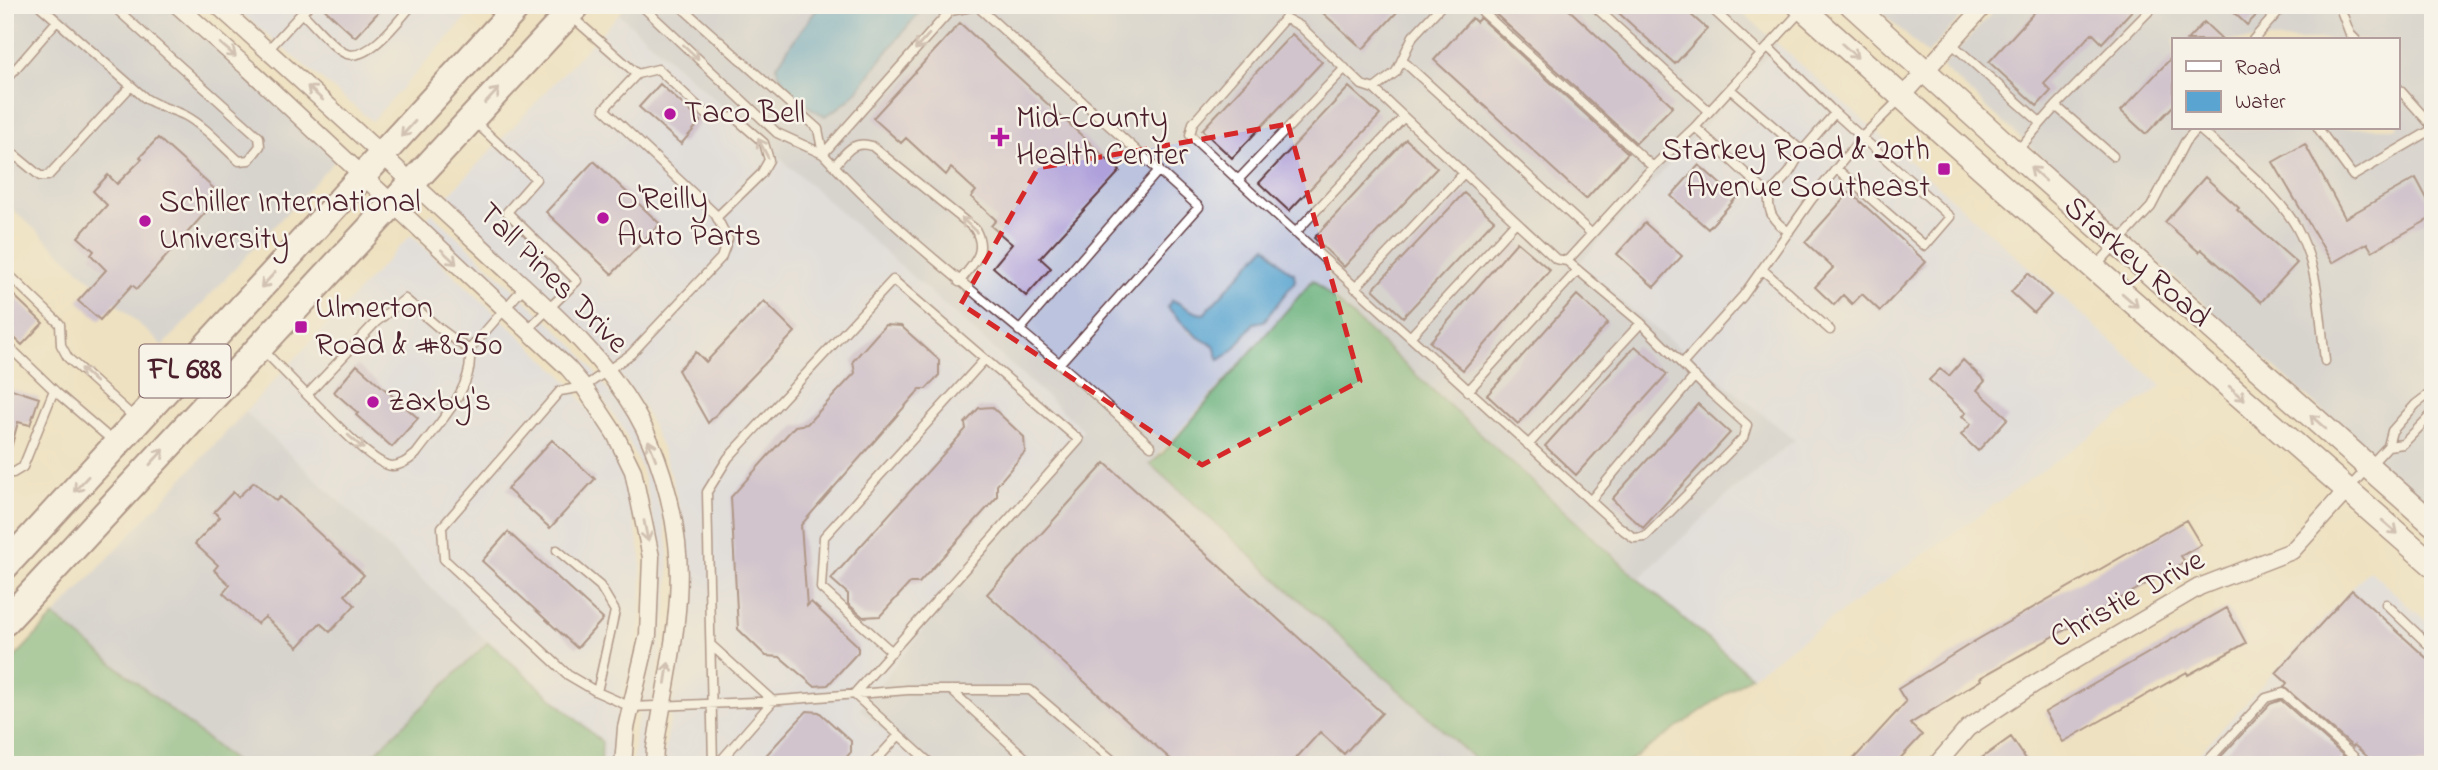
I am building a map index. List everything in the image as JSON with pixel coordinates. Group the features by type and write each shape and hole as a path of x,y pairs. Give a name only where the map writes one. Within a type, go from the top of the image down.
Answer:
{"main road":[{"name":"FL 688","path":"5,566 519,5"},
{"name":"Starkey Road","path":"1852,5 2433,524"},
{"name":"Starkey Road","path":"1801,7 2433,565"},
{"name":"FL 688","path":"5,622 573,10"}],"street":[{"name":"Tall Pines Drive","path":"177,5 568,368 615,433 633,471 651,557 648,635 626,728 623,765"},
{"name":"Tall Pines Drive","path":"216,5 384,155 548,309 584,344 636,413 663,479 677,545 675,622 654,765"},
{"path":"1902,97 1985,5"},
{"name":"Christie Drive","path":"1943,762 1968,728 2034,684 2199,587 2292,551 2347,490"}],"lane":[{"path":"39,5 131,86 161,108 184,115 198,124 239,161 249,160 260,146 259,137 112,5"},
{"path":"267,51 309,5"},
{"path":"302,13 340,50 346,54 358,55 372,48 412,5"},
{"path":"642,5 777,132 823,154 849,183 959,282 1151,446"},
{"path":"680,5 818,129 823,154"},
{"path":"1374,89 1396,72 1413,36 1442,5"},
{"path":"1475,5 1653,167"},
{"path":"1593,5 1709,111"},
{"path":"1708,5 1764,51 1951,217 1925,246 1837,169"},
{"path":"2255,38 2284,5"},
{"path":"2339,5 2353,37"},
{"path":"823,154 950,11 976,6 1199,207 1059,365"},
{"path":"2015,153 2056,106 2154,6"},
{"path":"1567,261 1653,167 1695,127 1801,7"},
{"path":"573,10 637,74"},
{"path":"1285,18 1300,26 1345,68 1362,85 1374,89 1556,260 1567,261 1641,323 1747,425 1743,438 1645,537 1634,538 1590,501 1190,135 1192,123 1285,18"},
{"path":"5,81 57,21"},
{"path":"1951,43 2041,122"},
{"path":"1402,60 1591,233"},
{"path":"1238,180 1345,68"},
{"path":"716,217 761,174 769,160 764,143 736,118 706,114 658,69 637,74 604,109 716,217 728,239 721,258 631,354 584,387 560,391 442,527 444,559 568,675 631,707 772,701 908,690 1030,690 1118,765"},
{"path":"5,147 40,176 48,176 131,86"},
{"path":"1730,89 1802,151"},
{"path":"2319,130 2353,176 2433,128 2400,90"},
{"path":"1684,363 1743,296 1788,232 1862,137 1902,97"},
{"path":"2056,106 2113,156"},
{"path":"1788,232 1774,221 1768,210 1769,195 1835,113"},
{"path":"1295,233 1404,117"},
{"path":"471,118 536,179 507,212 577,281 527,330"},
{"path":"1695,127 1769,195"},
{"path":"2094,268 2151,207 2185,142 2195,130"},
{"path":"2199,130 2276,200 2297,228 2316,278 2325,360"},
{"path":"834,166 852,146 862,143 872,146 975,229 981,240 981,249 959,282"},
{"path":"1019,331 1159,170"},
{"path":"1355,288 1464,173"},
{"path":"1410,337 1516,222"},
{"path":"1468,391 1578,270"},
{"path":"1762,270 1830,330"},
{"path":"5,271 60,324 61,345 68,358 138,421"},
{"path":"715,765 707,492 728,458 893,280 1079,440 854,694"},
{"path":"469,350 524,287"},
{"path":"260,347 307,395 353,440 380,463 392,466 406,463 416,454 467,384 472,361 469,350 405,299 376,323 307,395"},
{"path":"1528,444 1641,323"},
{"path":"5,342 54,390 117,445"},
{"path":"892,652 821,588 824,537 985,359"},
{"path":"1590,501 1695,376"},
{"path":"5,472 13,474 23,467 54,390"},
{"path":"2347,490 2388,446 2392,431 2416,404 2433,391"},
{"path":"2388,446 2403,444 2433,413"},
{"path":"556,550 600,586 615,611 597,692"},
{"path":"2386,604 2433,649"},
{"path":"711,645 772,701"},
{"path":"951,690 1032,765"},
{"path":"2204,765 2266,698 2283,692 2363,765"},
{"path":"854,694 932,765"},
{"path":"715,765 772,701"},
{"path":"872,765 899,735"}],"highlighted area":[{"path":"1288,124 1360,381 1202,465 961,304 1038,168"}],"shaded area":[{"path":"5,5 186,5 343,152 163,346 5,202"},
{"path":"231,5 478,5 372,121"},
{"path":"627,5 820,5 814,12 843,107 871,76 925,5 1734,5 1778,44 1577,266 1795,440 1733,490 1639,579 1313,280 1150,464 1481,765 924,765 860,709 1084,430 619,14","holes":["1266,246 1275,254 1282,267 1294,273 1295,281 1264,321 1254,323 1240,344 1218,360 1214,345 1190,333 1182,321 1183,304 1204,315"]},
{"path":"1874,5 1972,5 1927,54"},
{"path":"1999,5 2433,5 2433,511 1942,67"},
{"path":"619,14 1085,430 861,709 924,765 664,765 685,624 688,584 687,546 672,478 661,446 644,408 592,338 444,200"},
{"path":"1778,44 2162,386 1751,676 1639,579 1733,490 1794,440 1576,266"},
{"path":"432,213 578,349 628,417 643,450 663,518 668,544 669,581 666,620 645,746 645,765 633,765 635,730 657,638 661,556 642,470 623,429 574,361 423,222"},
{"path":"411,235 561,374 607,437 624,474 641,557 642,593 638,633 616,726 613,765 601,765 602,742 488,642 245,412"},
{"path":"245,412 488,642 363,765 239,765 54,616"},
{"path":"2369,570 2433,627 2433,765 2188,765"}],"green space":[{"path":"1313,280 1639,580 1751,676 1624,765 1481,765 1150,464 1164,452"},
{"path":"54,616 239,765 5,765 5,668"},
{"path":"488,642 602,742 601,765 363,765"}],"water":[{"path":"820,5 925,5 853,96 825,116 795,96 776,67"},
{"path":"1266,246 1294,273 1295,281 1264,321 1254,323 1235,348 1219,360 1214,345 1194,334 1167,307 1172,300 1204,314"}],"building":[{"path":"320,5 385,5 355,37"},
{"path":"1314,5 1389,5 1397,12 1363,49"},
{"path":"1491,5 1564,5 1673,106 1636,143 1489,8"},
{"path":"1610,5 1680,5 1707,29 1675,64"},
{"path":"2041,5 2137,5 2102,43 2092,33 2044,84 2051,91 2037,106 1989,62"},
{"path":"2226,5 2266,5 2247,25"},
{"path":"1472,18 1476,22 1480,18 1628,153 1586,199 1434,60"},
{"path":"2204,22 2221,38 2189,38"},
{"name":"Mid-County Health Center","path":"960,23 1120,171 1040,258 1051,268 1026,296 993,267 1012,244 991,226 996,220 971,197 976,191 951,168 946,175 906,138 901,143 873,118"},
{"path":"1292,34 1322,62 1232,158 1202,130"},
{"path":"2172,57 2172,107 2146,134 2121,111"},
{"name":"Taco Bell","path":"660,84 701,121 681,144 639,107"},
{"path":"1349,87 1380,115 1289,211 1259,183"},
{"name":"Schiller International University","path":"158,138 221,195 137,289 132,285 100,320 78,301 106,270 91,255 94,251 78,237 107,205 93,191 108,175 117,184"},
{"path":"1406,139 1437,168 1344,267 1314,238"},
{"path":"2305,144 2345,218 2416,178 2433,210 2433,217 2372,251 2367,243 2332,263 2273,162"},
{"name":"O'Reilly Auto Parts","path":"594,161 660,224 612,274 546,212"},
{"path":"1699,165 1736,198 1708,229 1671,196"},
{"path":"2205,177 2239,208 2237,210 2297,263 2261,302 2201,249 2199,252 2165,222"},
{"path":"1850,192 1926,262 1880,311 1862,294 1852,304 1843,295 1834,305 1815,287 1833,268 1805,242"},
{"path":"1464,193 1494,220 1403,317 1373,289"},
{"path":"1645,223 1682,256 1654,287 1617,254"},
{"path":"1517,242 1550,270 1463,370 1430,342"},
{"path":"2028,273 2051,295 2034,313 2011,292"},
{"path":"5,287 43,323 22,345 5,329"},
{"path":"1577,295 1608,323 1518,424 1487,395"},
{"path":"764,301 795,332 708,423 678,370 696,352 706,362"},
{"path":"885,325 901,326 939,360 939,375 926,389 920,389 801,525 807,606 811,602 858,646 858,652 828,685 814,686 780,657 766,656 738,629 731,497 795,426 807,424 855,373 853,361"},
{"path":"1635,346 1667,374 1576,475 1545,446"},
{"path":"1963,360 1985,381 1977,390 2008,418 1978,451 1961,435 1971,424 1962,416 1966,413 1929,380 1940,369 1949,376"},
{"name":"Zaxby's","path":"357,365 418,418 392,447 334,392"},
{"path":"5,387 39,398 30,425 18,422 10,452 5,452"},
{"path":"1698,404 1730,433 1643,528 1612,499"},
{"path":"992,407 1024,437 1025,452 997,485 997,497 919,583 910,583 880,616 863,617 848,604 848,594 831,579 966,429 965,423 979,408"},
{"path":"552,440 595,479 550,528 507,489"},
{"path":"1105,463 1382,713 1344,754 1320,732 1290,765 1177,765 987,594"},
{"path":"254,482 276,501 280,497 364,575 345,595 355,605 330,632 320,623 298,647 265,617 257,624 223,593 230,585 214,570 218,565 195,544 220,517 214,512 233,492 238,497"},
{"path":"2186,520 2201,545 2181,556 2185,562 1980,678 1981,680 1910,724 1922,735 1894,765 1848,765 1906,702 1898,689 1975,641"},
{"path":"508,532 603,619 577,648 482,561"},
{"path":"2352,590 2433,664 2433,765 2377,765 2284,687 2287,683 2276,673"},
{"path":"2227,608 2246,643 2188,675 2187,672 2063,742 2045,712"},
{"path":"2281,700 2344,756 2336,765 2213,765 2270,704"},
{"path":"807,711 819,712 851,741 851,752 840,765 757,765"},
{"path":"2011,737 2030,765 1972,765"}],"place":[{"name":"Taco Bell","path":"670,114"},
{"name":"Mid-County Health Center","path":"1000,137"},
{"name":"Starkey Road & 20th Avenue Southeast","path":"1944,169"},
{"name":"O'Reilly Auto Parts","path":"603,218"},
{"name":"Schiller International University","path":"145,221"},
{"name":"Ulmerton Road & #8550","path":"301,327"},
{"name":"Zaxby's","path":"373,402"}]}
